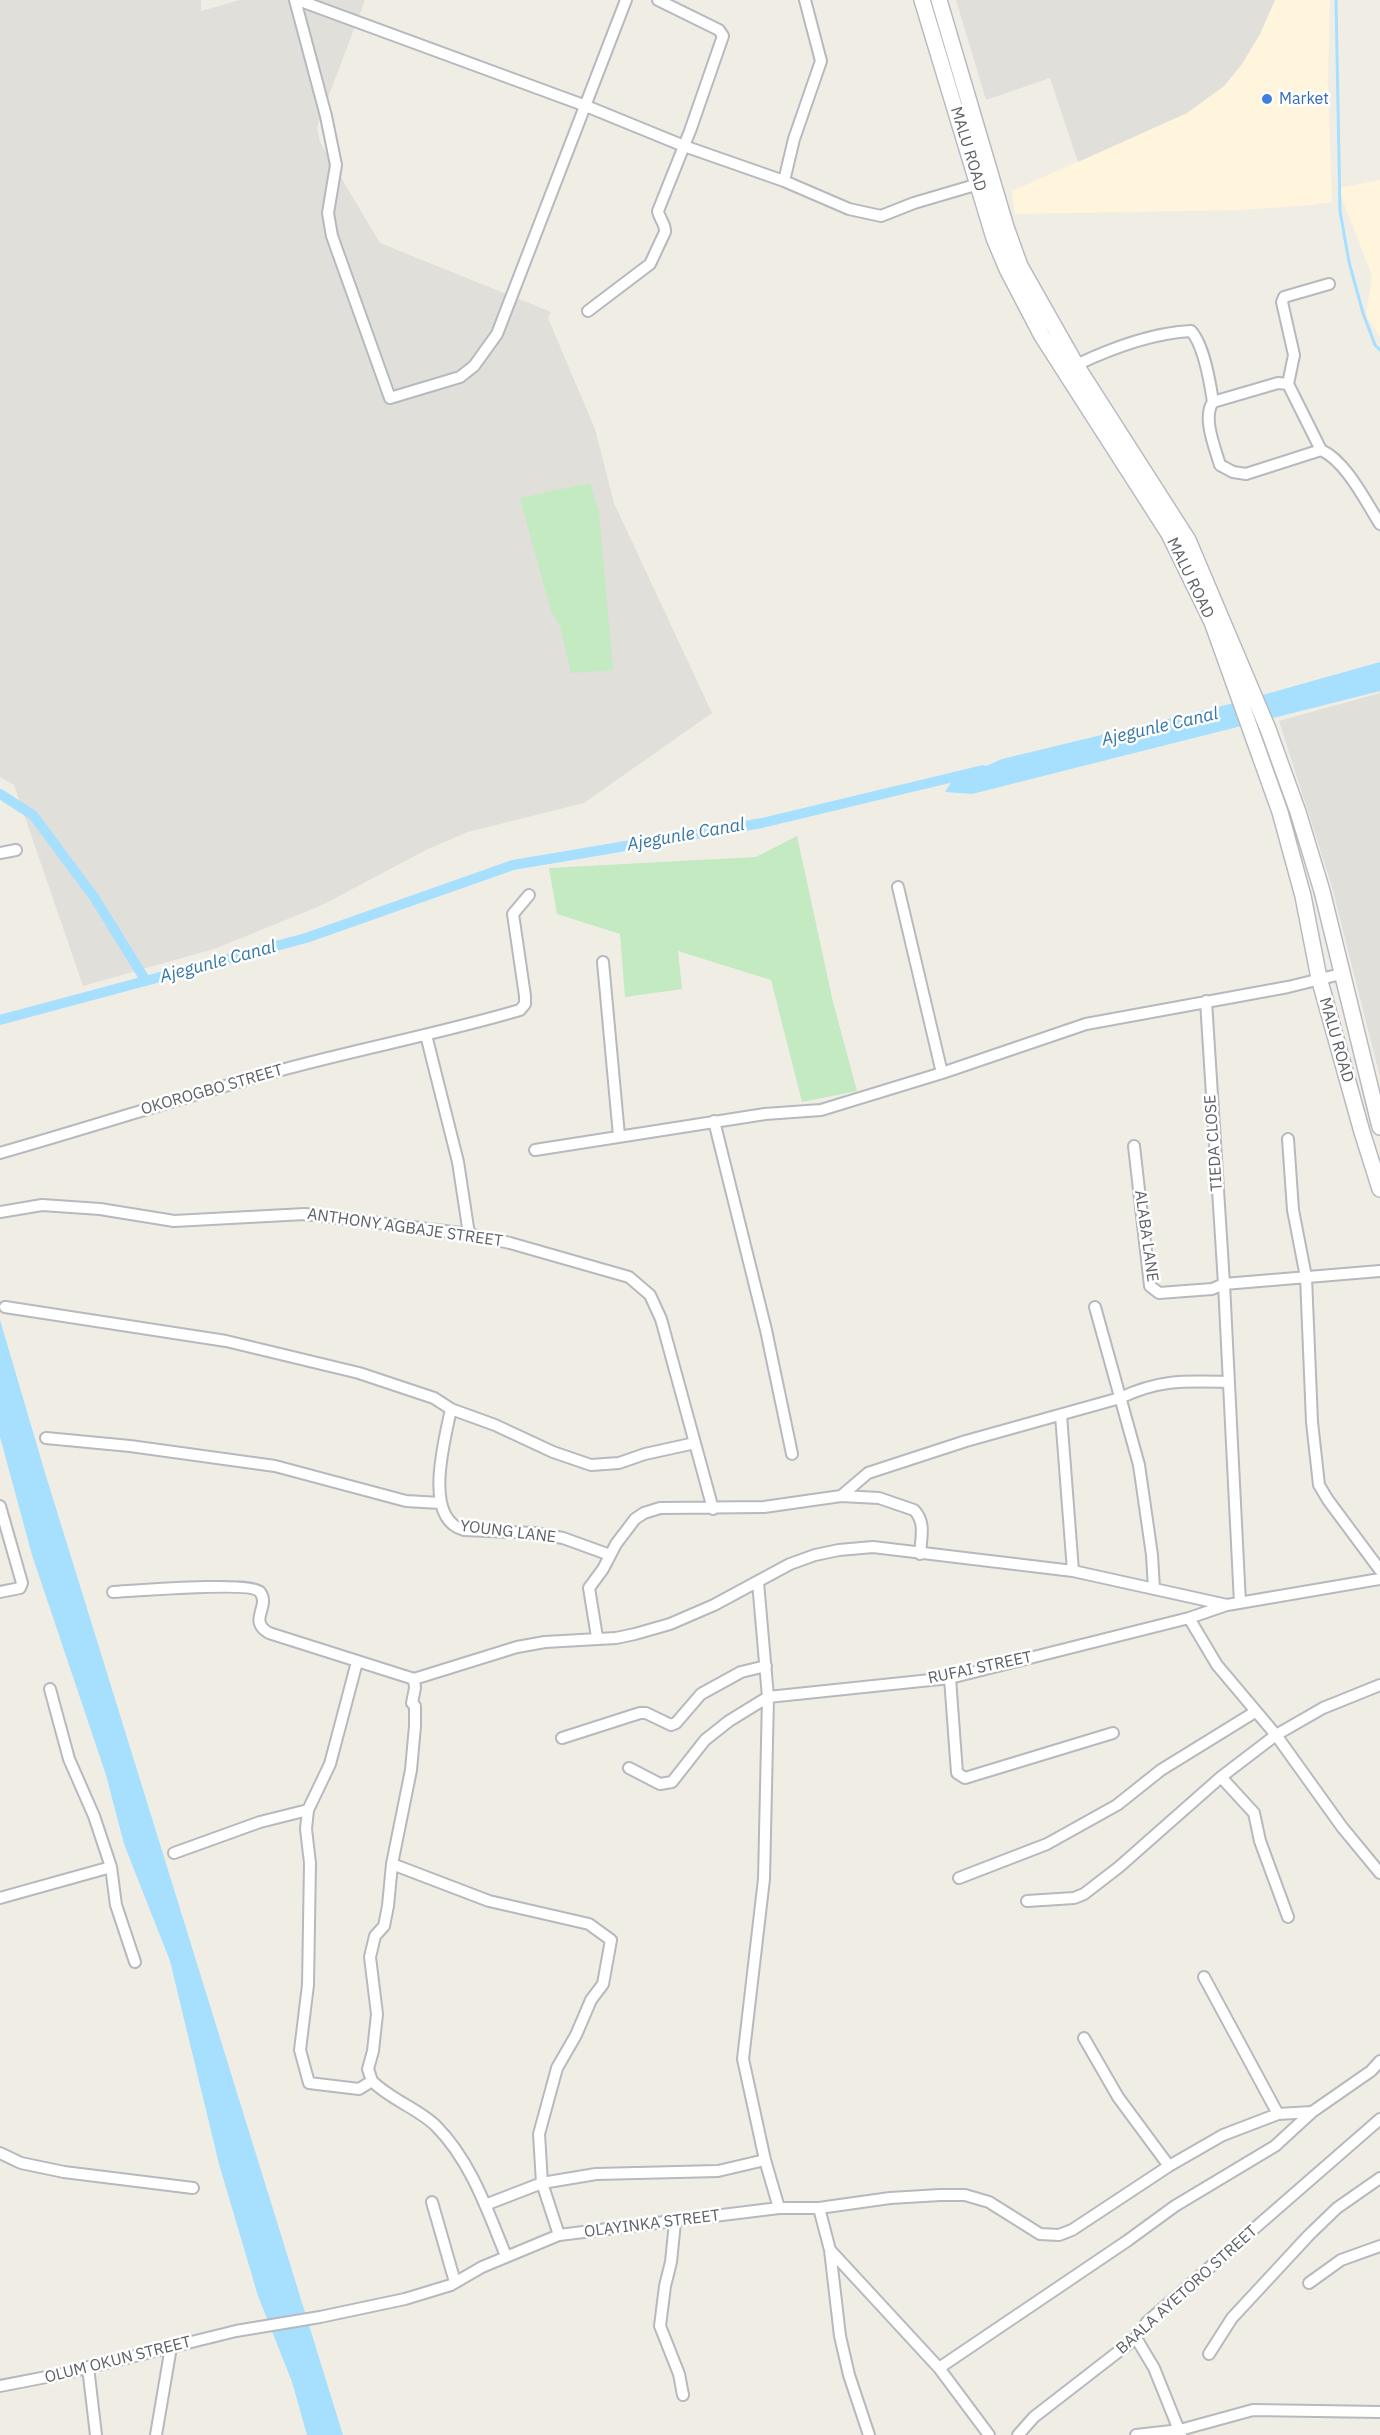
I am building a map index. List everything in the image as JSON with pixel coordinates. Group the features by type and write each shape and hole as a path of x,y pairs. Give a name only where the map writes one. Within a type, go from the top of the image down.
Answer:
{"main road":[{"name":"MALU ROAD","path":"922,0 994,238 1017,290 1042,336 1094,420 1169,534 1244,688 1268,729 1298,812 1322,891 1380,1127"},
{"name":"MALU ROAD","path":"939,0 1006,228 1020,266 1076,365 1107,410 1188,540 1244,688 1253,734 1280,812 1303,896 1319,978 1380,1189"},
{"path":"1094,420 1107,410"}],"street":[{"path":"296,0 326,116 336,165 328,213 332,236 390,398 460,376 474,366 496,334 626,0"},
{"path":"296,0 586,106 684,146 784,181 849,208 881,216 978,183 994,184"},
{"path":"588,311 650,264 665,232 658,211 723,36 719,30 658,0"},
{"path":"784,181 794,138 821,61 805,0"},
{"path":"1329,284 1284,297 1282,303 1294,356 1288,384 1321,450 1331,455 1342,466 1380,524"},
{"path":"1076,365 1107,350 1132,342 1191,330 1196,336 1211,385 1213,402 1208,412 1220,465 1233,472 1246,474 1321,450"},
{"path":"1213,402 1278,383 1288,384"},
{"path":"0,853 16,850"},
{"path":"898,887 942,1073"},
{"name":"OKOROGBO STREET","path":"0,1153 282,1070 520,1010 525,1004 512,919 515,909 529,896"},
{"path":"603,962 619,1136"},
{"path":"535,1150 714,1121 821,1110 942,1073 1086,1024 1288,987 1341,974"},
{"name":"TIEDA CLOSE","path":"1206,1001 1224,1284 1240,1603"},
{"path":"426,1035 458,1162 470,1234"},
{"path":"714,1121 766,1330 792,1454"},
{"path":"1288,1139 1293,1210 1306,1277 1312,1422 1319,1485 1380,1569"},
{"name":"ALABA LANE","path":"1134,1146 1150,1286 1159,1293 1167,1293 1212,1289 1224,1284"},
{"name":"ANTHONY AGBAJE STREET","path":"0,1212 42,1205 100,1209 174,1221 305,1214 470,1234 629,1277 650,1295 661,1319 713,1509"},
{"path":"1224,1284 1380,1271"},
{"path":"6,1307 226,1341 359,1373 434,1398 451,1409 495,1425 553,1452 591,1465 619,1463 645,1454 695,1443"},
{"path":"1095,1307 1139,1465 1152,1555 1154,1589"},
{"path":"841,1496 868,1473 966,1441 1120,1398 1142,1388 1162,1383 1228,1382"},
{"path":"46,1438 130,1446 276,1466 406,1501 440,1503 440,1464 451,1409"},
{"path":"1061,1415 1073,1571"},
{"path":"597,1637 590,1588 635,1519 644,1513 660,1508 764,1507 841,1496 879,1498 914,1510 922,1520 920,1554"},
{"name":"YOUNG LANE","path":"440,1503 448,1522 454,1527 534,1533 563,1538 610,1555"},
{"path":"0,1506 22,1583 20,1588 0,1592"},
{"path":"113,1592 217,1587 254,1588 260,1592 263,1600 259,1622 262,1628 357,1662 414,1679 518,1647 597,1637 616,1638 670,1624 714,1605 790,1564 839,1550 873,1547 1073,1571 1227,1605 1380,1579"},
{"path":"758,1582 768,1696 764,1879 743,2059 765,2160 779,2208"},
{"name":"RUFAI STREET","path":"768,1696 950,1678 1189,1618 1227,1605"},
{"path":"1189,1618 1216,1665 1276,1735 1342,1827 1380,1873"},
{"path":"357,1662 330,1764 308,1810 306,1829 310,1863 308,1986 300,2050 309,2083 359,2089 372,2081"},
{"path":"562,1738 639,1713 646,1713 671,1725 676,1723 701,1694 741,1672 766,1666"},
{"path":"950,1678 957,1773 965,1778 1113,1733"},
{"path":"414,1679 416,1688 412,1703 415,1706 416,1726 411,1770 392,1864 384,1926 375,1936 370,1957 377,2014 373,2050 368,2069 372,2081 384,2093 436,2125 465,2164 506,2256"},
{"path":"1027,1901 1074,1898 1084,1894 1119,1867 1221,1777 1276,1735 1323,1708 1380,1685"},
{"path":"50,1689 69,1759 94,1816 111,1867 116,1905 135,1962"},
{"path":"629,1768 660,1784 672,1782 705,1740 729,1721 768,1696"},
{"path":"959,1878 1047,1844 1067,1833 1117,1804 1161,1770 1256,1712"},
{"path":"1221,1777 1254,1813 1266,1861 1288,1917"},
{"path":"174,1853 260,1822 308,1810"},
{"path":"392,1864 489,1901 589,1924 611,1940 603,1984 591,2000 576,2036 557,2068 539,2134 543,2183 559,2235"},
{"path":"0,1898 111,1867"},
{"path":"1204,1977 1278,2114"},
{"path":"1084,2038 1118,2097 1169,2166 1223,2135 1278,2114 1312,2112"},
{"path":"939,2368 1175,2206 1275,2146 1312,2112 1371,2071 1380,2061"},
{"name":"BAALA AYETORO STREET","path":"1018,2435 1034,2417 1136,2338 1147,2322 1380,2119"},
{"path":"0,2153 21,2163 64,2172 193,2188"},
{"path":"485,2205 543,2183 596,2174 718,2171 765,2160"},
{"name":"OLAYINKA STREET","path":"236,2331 320,2317 405,2299 453,2283 506,2256 559,2235 779,2208 819,2208 890,2198 965,2194 989,2202 1040,2234 1059,2235 1072,2230 1169,2166"},
{"path":"1209,2354 1232,2318 1309,2235 1338,2208 1380,2178"},
{"path":"432,2202 453,2283"},
{"path":"819,2208 830,2250 840,2336 849,2375 869,2435"},
{"path":"675,2222 660,2326 679,2374 683,2395"},
{"path":"1310,2283 1341,2260 1380,2246"},
{"path":"830,2250 939,2368 989,2435"},
{"name":"OLUM OKUN STREET","path":"0,2386 236,2331"},
{"path":"1136,2338 1154,2368 1181,2432"},
{"path":"156,2435 171,2347"},
{"path":"88,2367 96,2435"},
{"path":"0,2378 16,2384"},
{"path":"1136,2435 1181,2432 1253,2410 1380,2412"}],"shaded area":[{"path":"0,0 201,0 201,11 240,0 365,0 317,127 320,142 380,243 551,312 548,318 595,429 614,503 712,713 584,803 468,832 428,849 322,905 217,948 83,986 14,785 0,777"},
{"path":"956,0 1275,0 1260,34 1242,64 1224,86 1187,113 1078,162 1050,78 986,100"},
{"name":"Market","path":"1275,0 1330,0 1328,80 1332,202 1241,210 1015,214 1012,191 1187,113 1224,86 1242,64 1260,34"},
{"path":"1380,180 1380,337 1366,315 1372,276 1338,188"},
{"path":"1380,693 1380,1077 1332,887 1279,721"}],"green space":[{"path":"590,483 599,512 613,670 571,673 560,626 551,611 520,498"},
{"path":"797,836 833,1002 857,1091 802,1102 771,980 678,951 682,989 625,997 620,934 557,914 549,868 756,857"}],"water":[{"path":"1380,662 1380,691 972,794 945,792 952,781 1002,759 1234,703"},
{"path":"0,1320 46,1476 343,2435 307,2435 292,2382 258,2296 219,2164 170,1961 124,1844 106,1775 32,1555 0,1437"}],"waterway":[{"path":"1336,0 1340,211 1349,262 1363,313 1375,345 1380,350"},
{"name":"Ajegunle Canal","path":"0,1020 306,938 513,865 762,823 983,770"},
{"path":"0,794 33,815 94,897 146,981"}],"place":[{"name":"Market","path":"1267,99"}]}
